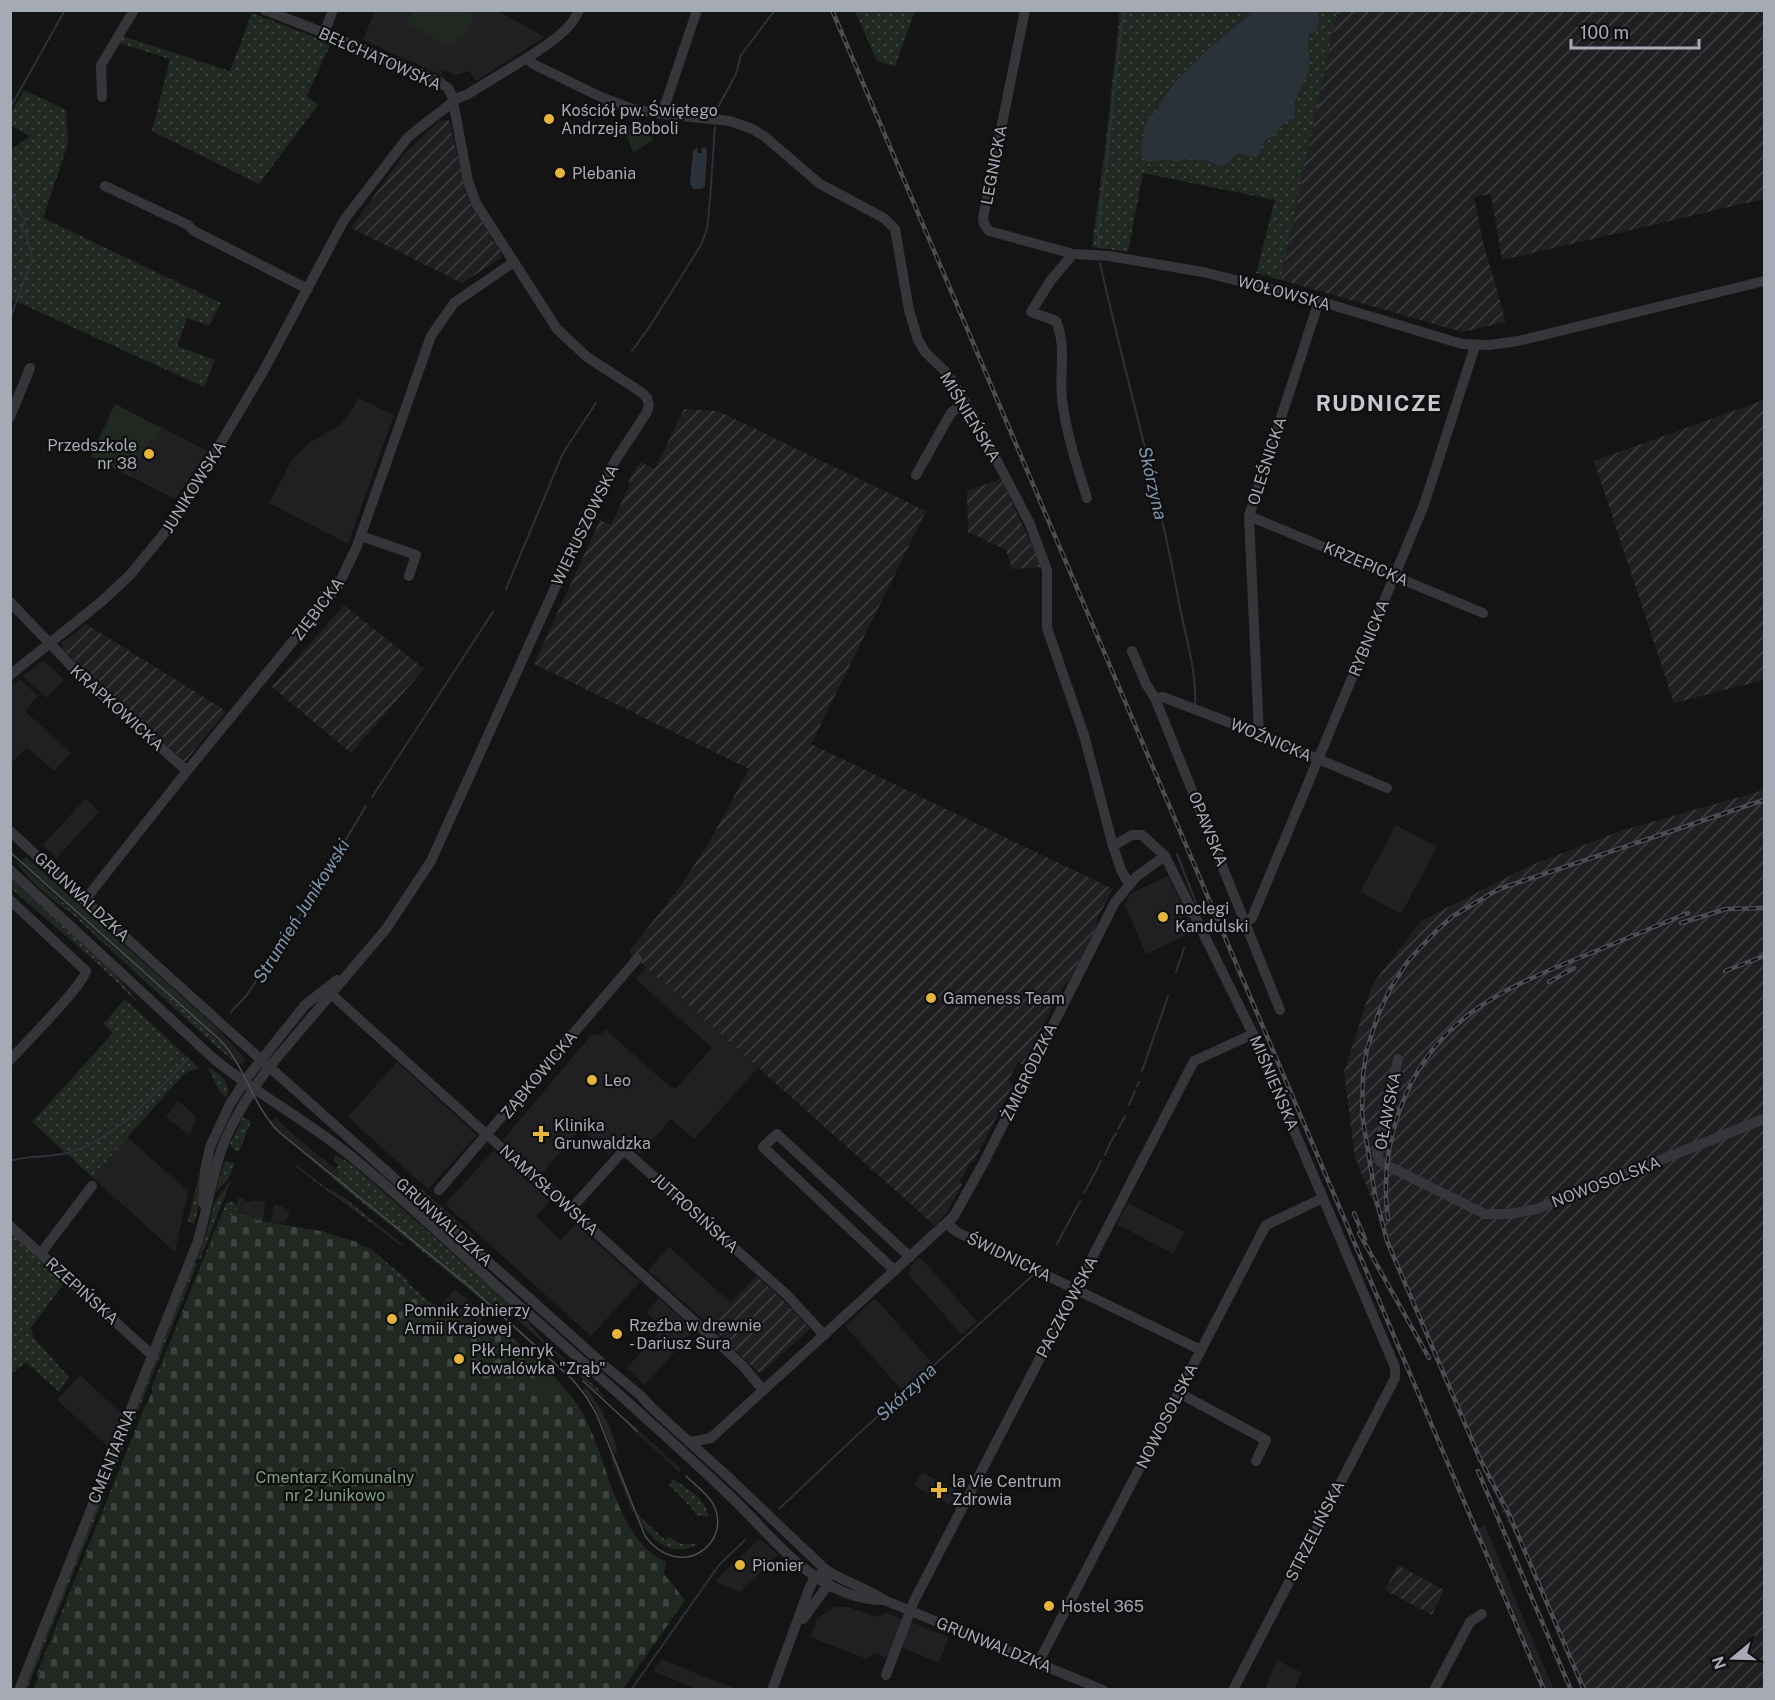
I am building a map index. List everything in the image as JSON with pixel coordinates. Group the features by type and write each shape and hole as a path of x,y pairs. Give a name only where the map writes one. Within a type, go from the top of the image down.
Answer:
{"street":[{"path":"102,97 101,65 134,10"},
{"name":"BEŁCHATOWSKA","path":"265,10 438,81 450,92 453,102"},
{"path":"318,31 333,10"},
{"path":"453,102 527,58 569,26 576,19 579,10"},
{"path":"662,114 697,10"},
{"name":"LEGNICKA","path":"1025,10 983,218 984,224 989,231 1074,254"},
{"name":"MIŚNIEŃSKA","path":"527,58 533,64 617,105 662,114 730,121 752,129 764,136 820,184 890,222 898,239 909,310 918,340 925,352 948,374 964,402 1030,524 1047,570 1047,628 1084,735 1113,846 1121,870 1130,884"},
{"name":"WIERUSZOWSKA","path":"266,1063 331,994 380,936 399,911 437,850 598,493 624,447 648,412 647,398 641,392 587,357 557,328 483,214 470,191 453,102"},
{"name":"JUNIKOWSKA","path":"10,675 130,575 176,520 264,370 341,225 399,148 418,128 453,102"},
{"path":"105,186 188,225 195,231 308,289"},
{"path":"1074,254 1051,280 1031,312 1056,321 1061,331 1064,367 1062,397 1065,421 1087,498"},
{"name":"WOŁOWSKA","path":"1074,254 1102,255 1203,272 1319,301 1475,346 1518,341 1764,281"},
{"name":"ZIĘBICKA","path":"84,901 338,585 361,536 431,336 454,303 514,262"},
{"name":"OLEŚNICKA","path":"1258,734 1249,516 1319,301"},
{"name":"RYBNICKA","path":"1246,922 1252,918 1424,505 1475,346"},
{"path":"10,417 30,368"},
{"path":"916,475 951,413 964,402"},
{"name":"KRZEPICKA","path":"1249,516 1483,613"},
{"path":"361,536 416,555 409,576"},
{"name":"KRAPKOWICKA","path":"10,602 81,676 187,771"},
{"name":"OPAWSKA","path":"1132,651 1146,684 1155,698 1280,1010"},
{"name":"WOŹNICKA","path":"1155,698 1163,697 1258,734 1386,788"},
{"name":"GRUNWALDZKA","path":"10,831 84,901 605,1366 633,1388 826,1570 844,1581 870,1590 884,1600 1103,1689"},
{"name":"MIŚNIEŃSKA","path":"1113,846 1132,835 1142,834 1165,856 1253,1034 1396,1373"},
{"name":"ŻMIGRODZKA","path":"711,1438 954,1216 1115,902 1152,863 1165,856"},
{"name":"GRUNWALDZKA","path":"10,870 191,1038 249,1085 308,1123 361,1164 689,1457 815,1577 840,1591 867,1600 884,1600"},
{"path":"10,900 84,967 86,973 10,1060"},
{"name":"ZĄBKOWICKA","path":"439,1190 637,959"},
{"name":"WIERUSZOWSKA","path":"249,1085 305,1005 346,974"},
{"name":"NAMYSŁOWSKA","path":"331,994 727,1351 763,1390"},
{"name":"PACZKOWSKA","path":"888,1672 910,1610 1194,1061 1253,1034"},
{"name":"OŁAWSKA","path":"1380,1162 1377,1154 1398,1059"},
{"name":"CMENTARNA","path":"19,1689 198,1241 221,1151 249,1085"},
{"name":"NOWOSOLSKA","path":"1380,1162 1485,1214 1511,1214 1537,1209 1764,1119"},
{"path":"895,1270 763,1147 777,1134 910,1257"},
{"name":"JUTROSIŃSKA","path":"570,1210 624,1150 786,1294 824,1335"},
{"path":"41,1253 92,1186"},
{"name":"NOWOSOLSKA","path":"1038,1663 1266,1225 1323,1198"},
{"name":"ŚWIDNICKA","path":"947,1224 957,1232 1201,1350"},
{"name":"RZEPIŃSKA","path":"10,1226 153,1356"},
{"name":"STRZELIŃSKA","path":"1233,1689 1396,1373"},
{"path":"1179,1393 1266,1440 1256,1461"},
{"path":"690,1442 711,1438 711,1461"},
{"path":"772,1689 815,1577 826,1570 828,1585 796,1630"},
{"path":"1434,1689 1470,1622 1482,1614"}],"shaded area":[{"path":"375,10 498,11 545,37 476,81 469,71 455,75 444,70 441,75 363,40"},
{"path":"1255,10 1318,11 1317,31 1309,34 1308,38 1308,72 1295,101 1293,117 1279,128 1275,135 1267,139 1257,156 1240,153 1221,167 1206,160 1145,161 1141,148 1145,125 1149,117 1157,110 1166,94 1188,68"},
{"path":"1337,11 1764,11 1764,199 1502,260 1491,194 1474,197 1483,242 1506,322 1462,332 1281,280"},
{"path":"449,120 468,200 488,230 492,241 497,243 501,253 501,258 462,283 351,228 404,154 439,121"},
{"path":"697,147 698,153 701,153 702,147 707,151 705,186 702,189 693,189 690,183 693,151"},
{"path":"358,398 394,415 348,544 269,503 292,460 309,443 339,426"},
{"path":"1764,400 1764,680 1674,703 1594,461"},
{"name":"Przedszkole nr 38","path":"115,404 208,451 175,499 91,456"},
{"path":"684,409 718,411 926,511 811,744 1113,889 1096,920 1098,924 1068,983 1064,985 1023,1065 1018,1062 1009,1079 1013,1085 974,1161 970,1162 960,1182 962,1185 947,1212 934,1225 629,952 682,884 709,842 749,769 534,664 600,520 611,525 630,484 628,483 640,462 655,469"},
{"path":"1001,479 1042,567 1012,569 1006,550 968,532 967,491"},
{"path":"344,605 424,669 351,753 272,687"},
{"path":"86,624 226,711 185,762 62,649 62,643"},
{"path":"41,662 45,662 64,679 47,698 23,676"},
{"path":"20,679 38,696 25,711 71,753 54,771 27,747 11,763 11,687"},
{"path":"1764,790 1764,1689 1582,1689 1552,1610 1481,1467 1355,1158 1344,1072 1372,985 1421,921 1529,866 1620,831"},
{"path":"85,799 99,811 57,858 43,845"},
{"path":"1396,825 1437,847 1401,914 1360,892"},
{"path":"1168,876 1195,931 1146,954 1125,905 1131,893"},
{"path":"646,967 758,1068 694,1139 671,1119 640,1154 623,1139 609,1155 580,1129 541,1175 503,1140 591,1035 600,1035 605,1029 670,1087 676,1088 712,1048 636,979"},
{"path":"217,1028 241,1054 245,1061 243,1063 237,1064 211,1034"},
{"path":"397,1062 477,1135 428,1189 348,1117"},
{"path":"178,1101 196,1116 190,1136 166,1117"},
{"path":"275,1117 339,1172 333,1179 275,1130 269,1123"},
{"path":"127,1137 188,1191 175,1252 92,1177"},
{"path":"494,1150 550,1201 536,1217 561,1240 576,1224 640,1282 591,1336 445,1204"},
{"path":"238,1197 245,1201 266,1202 263,1221 235,1214"},
{"path":"1128,1203 1185,1232 1173,1254 1117,1224"},
{"path":"274,1204 290,1212 285,1223 271,1222"},
{"path":"669,1247 731,1303 710,1326 648,1270"},
{"path":"920,1257 977,1321 962,1335 908,1274 912,1270 910,1267"},
{"path":"756,1276 781,1298 810,1329 760,1374 710,1326"},
{"path":"455,1289 483,1314 480,1326 447,1312 443,1307 444,1302"},
{"path":"659,1298 694,1330 645,1385 627,1368 663,1328 646,1312"},
{"path":"875,1298 932,1363 902,1390 845,1326"},
{"path":"500,1311 567,1373 565,1375 498,1313"},
{"path":"80,1375 123,1415 110,1448 57,1400"},
{"path":"634,1426 682,1470 679,1472 632,1429"},
{"path":"614,1454 636,1511 632,1512 610,1456"},
{"name":"la Vie Centrum Zdrowia","path":"922,1472 963,1494 956,1508 914,1486"},
{"path":"1485,1525 1554,1689 1542,1689 1473,1530"},
{"path":"762,1540 778,1555 740,1592 716,1582 757,1541"},
{"path":"1398,1565 1444,1590 1432,1615 1385,1590"},
{"path":"834,1607 848,1607 876,1617 887,1613 905,1620 890,1659 874,1653 867,1659 810,1637 817,1619"},
{"path":"911,1622 949,1637 939,1663 901,1647"},
{"path":"662,1659 736,1689 697,1689 653,1671"},
{"path":"1277,1660 1302,1673 1295,1689 1265,1689"}],"green space":[{"path":"414,11 464,11 475,16 463,37 447,47 407,23"},
{"path":"855,11 915,11 895,66 877,61"},
{"path":"1120,11 1337,11 1281,280 1256,273 1275,200 1143,173 1128,252 1092,247"},
{"path":"252,13 331,43 307,96 318,105 259,184 152,131 170,59 119,43 122,36 230,71"},
{"path":"24,90 66,110 68,144 43,218 221,303 209,326 187,318 177,346 215,360 204,387 13,300 11,305 11,150 30,136 11,125 11,113"},
{"path":"625,129 651,135 653,140 633,153"},
{"path":"115,404 161,428 154,442 150,440 131,477 91,456"},
{"path":"26,857 217,1028 211,1034 20,863"},
{"path":"15,860 211,1034 235,1062 72,914 41,890"},
{"path":"10,877 116,975 139,1004 97,963 11,888"},
{"path":"125,999 199,1068 185,1073 92,1177 32,1122 113,1033 103,1024"},
{"path":"207,1067 220,1075 226,1083 227,1098 218,1088"},
{"path":"243,1117 251,1121 239,1152 230,1144"},
{"path":"335,1155 353,1165 524,1317 540,1337 598,1389 604,1398 504,1307 498,1313 333,1179 339,1172 336,1169 339,1165 334,1161"},
{"path":"226,1161 235,1163 228,1179 216,1192 223,1165"},
{"path":"202,1163 197,1214 194,1224 188,1221"},
{"path":"297,1165 323,1186 345,1198 403,1247 295,1166"},
{"path":"231,1180 200,1260 197,1259 215,1201"},
{"path":"420,1188 475,1237 420,1194"},
{"path":"233,1202 237,1206 236,1214 262,1219 262,1221 223,1214 153,1390 151,1389 226,1203"},
{"name":"Cmentarz Komunalny nr 2 Junikowo","path":"223,1214 320,1231 357,1242 422,1301 497,1334 500,1331 522,1348 562,1386 579,1408 589,1427 623,1515 634,1534 648,1550 666,1562 664,1574 685,1600 623,1689 33,1690"},
{"path":"10,1229 66,1280 31,1328 34,1338 69,1377 59,1392 26,1362 11,1374"},
{"path":"362,1246 369,1248 407,1279 408,1283 429,1302 443,1307 447,1312 422,1301"},
{"path":"195,1263 197,1264 27,1689 24,1690"},
{"path":"484,1326 497,1331 501,1327 538,1361 562,1385 590,1427 561,1386 538,1363 500,1331 497,1334"},
{"path":"541,1365 562,1387 545,1400 526,1392"},
{"path":"585,1387 606,1418 617,1453 614,1454 596,1409 583,1389"},
{"path":"146,1403 148,1404 38,1677 36,1676"},
{"path":"673,1479 700,1499 709,1517 696,1515 692,1508 689,1509 691,1507 689,1504 686,1505 687,1503 669,1485"},
{"path":"637,1514 665,1540 669,1537 682,1544 698,1544 679,1550 661,1544 647,1531"}],"waterway":[{"path":"10,108 65,10"},
{"name":"Strumień Junikowski","path":"716,114 736,74 741,55 775,10"},
{"name":"Skórzyna","path":"1106,166 1125,10"},
{"name":"Strumień Junikowski","path":"632,351 701,245 707,229 715,127"},
{"name":"Skórzyna","path":"1099,246 1098,232 1105,173"},
{"path":"10,189 22,217 25,218 22,230 26,232 32,259 10,319"},
{"name":"Skórzyna","path":"1100,263 1170,555 1192,664 1195,705"},
{"name":"Strumień Junikowski","path":"506,589 563,453 596,403"},
{"name":"Strumień Junikowski","path":"372,797 493,612"},
{"name":"Strumień Junikowski","path":"231,1012 246,996 296,922 366,806"},
{"name":"Skórzyna","path":"1177,854 1196,903"},
{"name":"Skórzyna","path":"1181,958 1184,948"},
{"name":"Skórzyna","path":"1176,972 1180,960"},
{"name":"Skórzyna","path":"1142,1071 1168,996"},
{"name":"Strumień Junikowski","path":"10,1161 70,1152 104,1136 135,1113 188,1058"},
{"name":"Skórzyna","path":"1137,1086 1139,1082"},
{"name":"Skórzyna","path":"1129,1105 1135,1091"},
{"name":"Skórzyna","path":"1118,1129 1125,1116"},
{"name":"Skórzyna","path":"1112,1140 1116,1133"},
{"name":"Skórzyna","path":"1105,1155 1111,1141"},
{"name":"Skórzyna","path":"1096,1171 1101,1161"},
{"name":"Skórzyna","path":"1084,1193 1095,1173"},
{"name":"Skórzyna","path":"1057,1244 1080,1201"},
{"name":"Skórzyna","path":"780,1508 1032,1276"},
{"name":"Skórzyna","path":"631,1690 719,1565 745,1540"}],"tram line":[{"path":"10,852 220,1040 236,1062 262,1110 279,1132 470,1287 572,1379 596,1413 645,1536 659,1550 673,1556 687,1557 700,1552 710,1544 716,1532 718,1518 713,1504 686,1476"},
{"path":"583,1381 637,1431"}],"railway":[{"path":"832,10 1544,1690"},
{"path":"1584,1690 1509,1514 1480,1459 1387,1241 1375,1195 1362,1113 1363,1075 1367,1049 1378,1015 1390,989 1408,961 1453,916 1499,889 1764,800"},
{"path":"1681,923 1726,909 1764,908"},
{"path":"1388,1219 1387,1165 1399,1112 1412,1081 1448,1032 1494,997 1521,983 1688,913"},
{"path":"1725,971 1764,956"},
{"path":"1549,982 1574,968"},
{"path":"1354,1213 1365,1239"},
{"path":"1359,1233 1429,1358"},
{"path":"1478,1471 1571,1690"}],"place":[{"name":"Kościół pw. Świętego Andrzeja Boboli","path":"549,119"},
{"name":"Plebania","path":"560,173"},
{"name":"Przedszkole nr 38","path":"149,454"},
{"name":"noclegi Kandulski","path":"1163,917"},
{"name":"Gameness Team","path":"931,998"},
{"name":"Leo","path":"592,1080"},
{"name":"Klinika Grunwaldzka","path":"541,1134"},
{"name":"Pomnik żołnierzy Armii Krajowej","path":"392,1319"},
{"name":"Rzeźba w drewnie - Dariusz Sura","path":"617,1334"},
{"name":"Płk Henryk Kowalówka \"Zrąb\"","path":"459,1359"},
{"name":"la Vie Centrum Zdrowia","path":"939,1490"},
{"name":"Pionier","path":"740,1565"},
{"name":"Hostel 365","path":"1049,1606"}],"district":[{"name":"RUDNICZE","path":"1379,403"}]}
